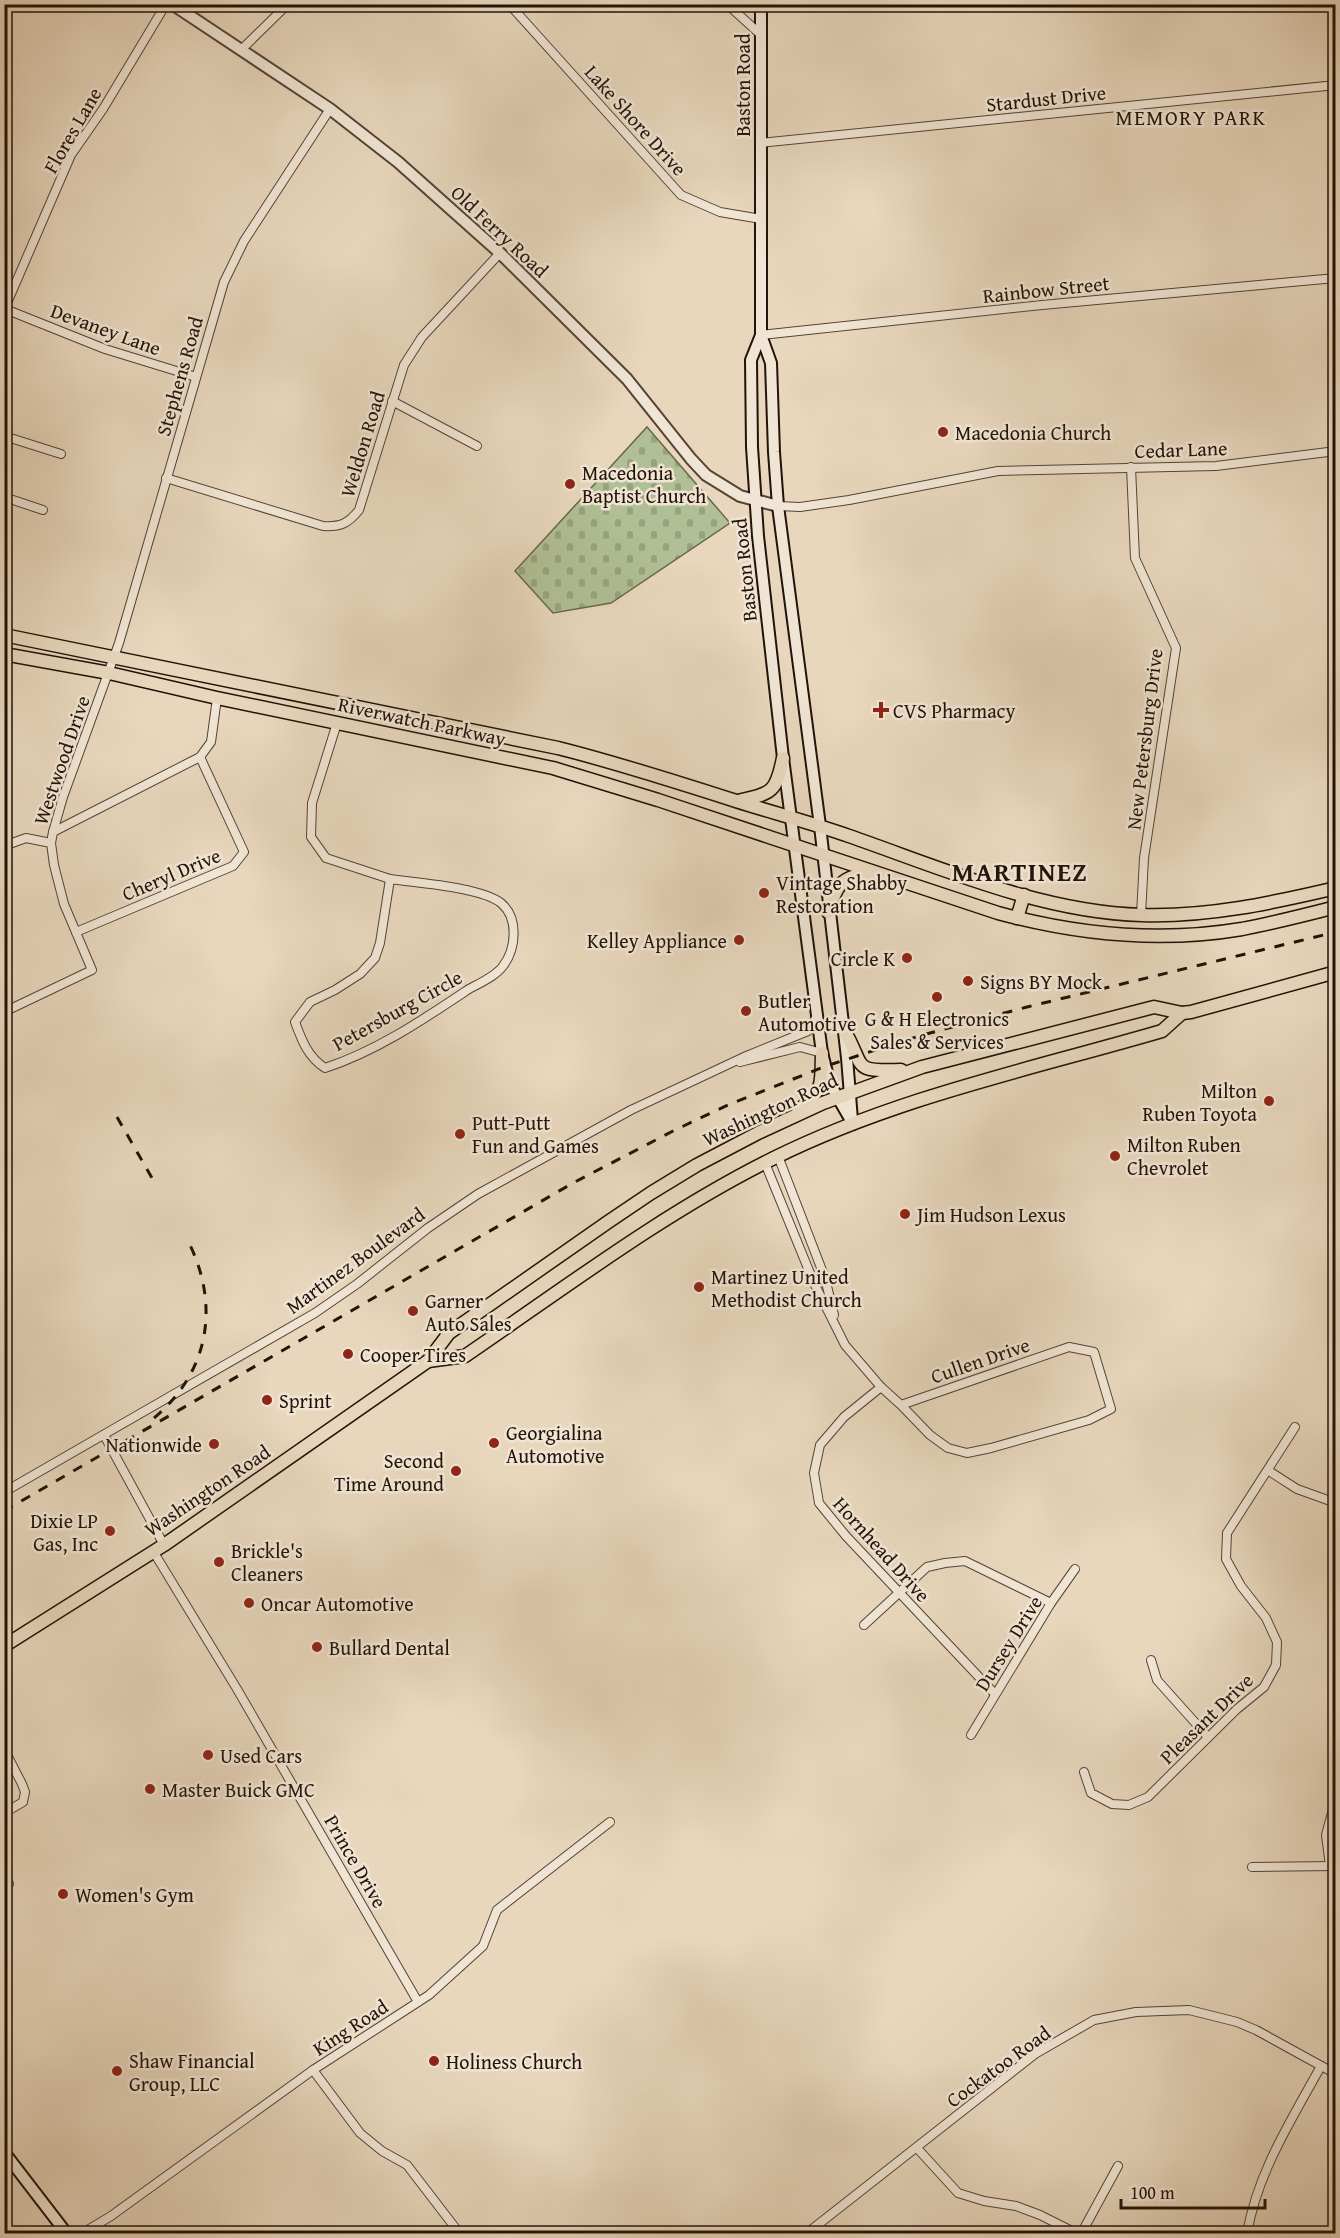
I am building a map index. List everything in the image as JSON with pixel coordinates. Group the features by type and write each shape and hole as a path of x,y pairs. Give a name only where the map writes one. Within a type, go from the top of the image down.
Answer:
{"main road":[{"name":"Old Ferry Road","path":"172,4 330,110 398,162 500,253 627,379 706,475 740,496 778,506"},
{"name":"Baston Road","path":"761,4 761,335 751,360 752,447 758,536 783,758 822,1053 830,1083 853,1124"},
{"path":"761,335 771,363 778,506 820,826 853,1124"},
{"name":"Riverwatch Parkway","path":"4,635 558,748 664,777 1056,904 1141,915 1190,914 1244,908 1335,888"},
{"name":"Riverwatch Parkway","path":"4,654 109,673 217,698 553,768 1017,918 1093,933 1173,936 1243,928 1335,907"},
{"path":"736,801 766,794 776,785 783,758"},
{"path":"828,912 835,891 842,882 855,875 876,873"},
{"path":"1017,918 1024,895"},
{"name":"Washington Road","path":"4,1646 159,1548 428,1361 449,1334 651,1193 728,1148 838,1097 915,1070 1154,1007 1182,1013 1191,1012 1335,972"},
{"name":"Washington Road","path":"428,1361 465,1356 669,1217 778,1156 853,1124 941,1093 1162,1031 1182,1013"},
{"path":"844,1030 858,1062 868,1069 915,1070"},
{"path":"793,1117 819,1090 822,1053"},
{"path":"4,2152 67,2234"}],"street":[{"name":"Flores Lane","path":"5,310 71,155 103,109 165,4"},
{"path":"242,49 288,4"},
{"name":"Lake Shore Drive","path":"509,4 681,195 720,212 761,219"},
{"path":"727,4 760,34"},
{"name":"Stardust Drive","path":"760,143 1335,85"},
{"name":"Stephens Road","path":"109,673 224,282 244,241 330,110"},
{"name":"Weldon Road","path":"166,478 323,526 337,527 350,521 359,510 392,401 404,365 412,350 500,253"},
{"name":"Rainbow Street","path":"761,335 1042,305 1335,278"},
{"name":"Devaney Lane","path":"5,310 105,349 196,377"},
{"path":"392,401 477,446"},
{"path":"4,436 61,454"},
{"name":"Cedar Lane","path":"778,506 800,507 849,500 998,471 1215,466 1335,451"},
{"name":"New Petersburg Drive","path":"1131,467 1136,558 1176,648 1144,858 1141,915"},
{"path":"4,497 43,510"},
{"name":"Westwood Drive","path":"4,1012 92,970 60,892 51,843 63,797 109,673"},
{"path":"53,832 200,757 211,742 217,698"},
{"name":"Petersburg Circle","path":"337,723 312,803 311,837 326,858 390,879 484,894 502,904 513,922 514,942 503,967 426,1017 347,1060 325,1068 313,1061 295,1022 310,1002 360,974 375,958 380,943 390,879"},
{"name":"Cheryl Drive","path":"76,932 233,866 244,852 200,757"},
{"path":"4,846 26,838 51,843"},
{"name":"Martinez Boulevard","path":"4,1492 337,1299 428,1228 478,1194 631,1110 808,1031 817,1015"},
{"name":"Martinez Boulevard","path":"730,1064 759,1059 800,1047 822,1053"},
{"path":"778,1156 825,1278 837,1326"},
{"path":"765,1163 814,1283 845,1345 880,1388 901,1405"},
{"name":"Cullen Drive","path":"1069,1347 1094,1352 1112,1408 1089,1419 967,1453 948,1448 930,1435 901,1405 1069,1347"},
{"name":"Hornhead Drive","path":"880,1388 844,1417 820,1445 813,1473 819,1503 846,1536 995,1694"},
{"name":"Pleasant Drive","path":"1084,1772 1091,1793 1112,1804 1129,1805 1148,1797 1264,1687 1276,1665 1277,1642 1266,1618 1241,1586 1226,1559 1227,1533 1244,1504 1269,1471 1295,1427"},
{"name":"Prince Drive","path":"104,1435 159,1548 237,1689 418,2002"},
{"path":"1269,1471 1297,1489 1335,1503"},
{"path":"864,1625 927,1567 945,1563 965,1561 1051,1604"},
{"name":"Dursey Drive","path":"971,1735 1075,1569"},
{"path":"1151,1660 1157,1680 1209,1737"},
{"path":"4,1749 25,1792 23,1802 4,1813"},
{"path":"1252,1866 1333,1866 1326,1835 1335,1798"},
{"name":"King Road","path":"81,2234 111,2216 313,2070 429,1995 483,1946 497,1910 610,1822"},
{"name":"Cockatoo Road","path":"807,2234 1035,2054 1094,2020 1136,2012 1189,2010 1237,2022 1256,2030 1335,2074"},
{"path":"1247,2234 1251,2212 1270,2160 1321,2066"},
{"path":"313,2070 360,2133 382,2151 407,2165 460,2234"},
{"path":"917,2148 958,2193 984,2201 1016,2206 1080,2234 1118,2166"}],"green space":[{"path":"647,427 730,523 611,603 553,613 515,571"}],"railway":[{"path":"4,1511 573,1183 728,1105 826,1066 919,1036 1027,1007 1336,932"},
{"path":"117,1117 156,1185"},
{"path":"154,1418 173,1400 187,1380 204,1337 206,1314 204,1290 199,1267 189,1243"}],"place":[{"name":"Macedonia Church","path":"943,432"},
{"name":"Macedonia Baptist Church","path":"570,484"},
{"name":"CVS Pharmacy","path":"881,710"},
{"name":"Vintage Shabby Restoration","path":"764,893"},
{"name":"Kelley Appliance","path":"739,940"},
{"name":"Circle K","path":"907,958"},
{"name":"Signs BY Mock","path":"968,981"},
{"name":"G & H Electronics Sales & Services","path":"937,997"},
{"name":"Butler Automotive","path":"746,1011"},
{"name":"Milton Ruben Toyota","path":"1269,1101"},
{"name":"Putt-Putt Fun and Games","path":"460,1134"},
{"name":"Milton Ruben Chevrolet","path":"1115,1156"},
{"name":"Jim Hudson Lexus","path":"905,1214"},
{"name":"Martinez United Methodist Church","path":"699,1287"},
{"name":"Garner Auto Sales","path":"413,1311"},
{"name":"Cooper Tires","path":"348,1354"},
{"name":"Sprint","path":"267,1400"},
{"name":"Georgialina Automotive","path":"494,1443"},
{"name":"Nationwide","path":"214,1444"},
{"name":"Second Time Around","path":"456,1471"},
{"name":"Dixie LP Gas, Inc","path":"110,1531"},
{"name":"Brickle's Cleaners","path":"219,1562"},
{"name":"Oncar Automotive","path":"249,1603"},
{"name":"Bullard Dental","path":"317,1647"},
{"name":"Used Cars","path":"208,1755"},
{"name":"Master Buick GMC","path":"150,1789"},
{"name":"Women's Gym","path":"63,1894"},
{"name":"Holiness Church","path":"434,2061"},
{"name":"Shaw Financial Group, LLC","path":"117,2071"}],"district":[{"name":"MEMORY PARK","path":"1191,117"},
{"name":"MARTINEZ","path":"1020,871"}]}
